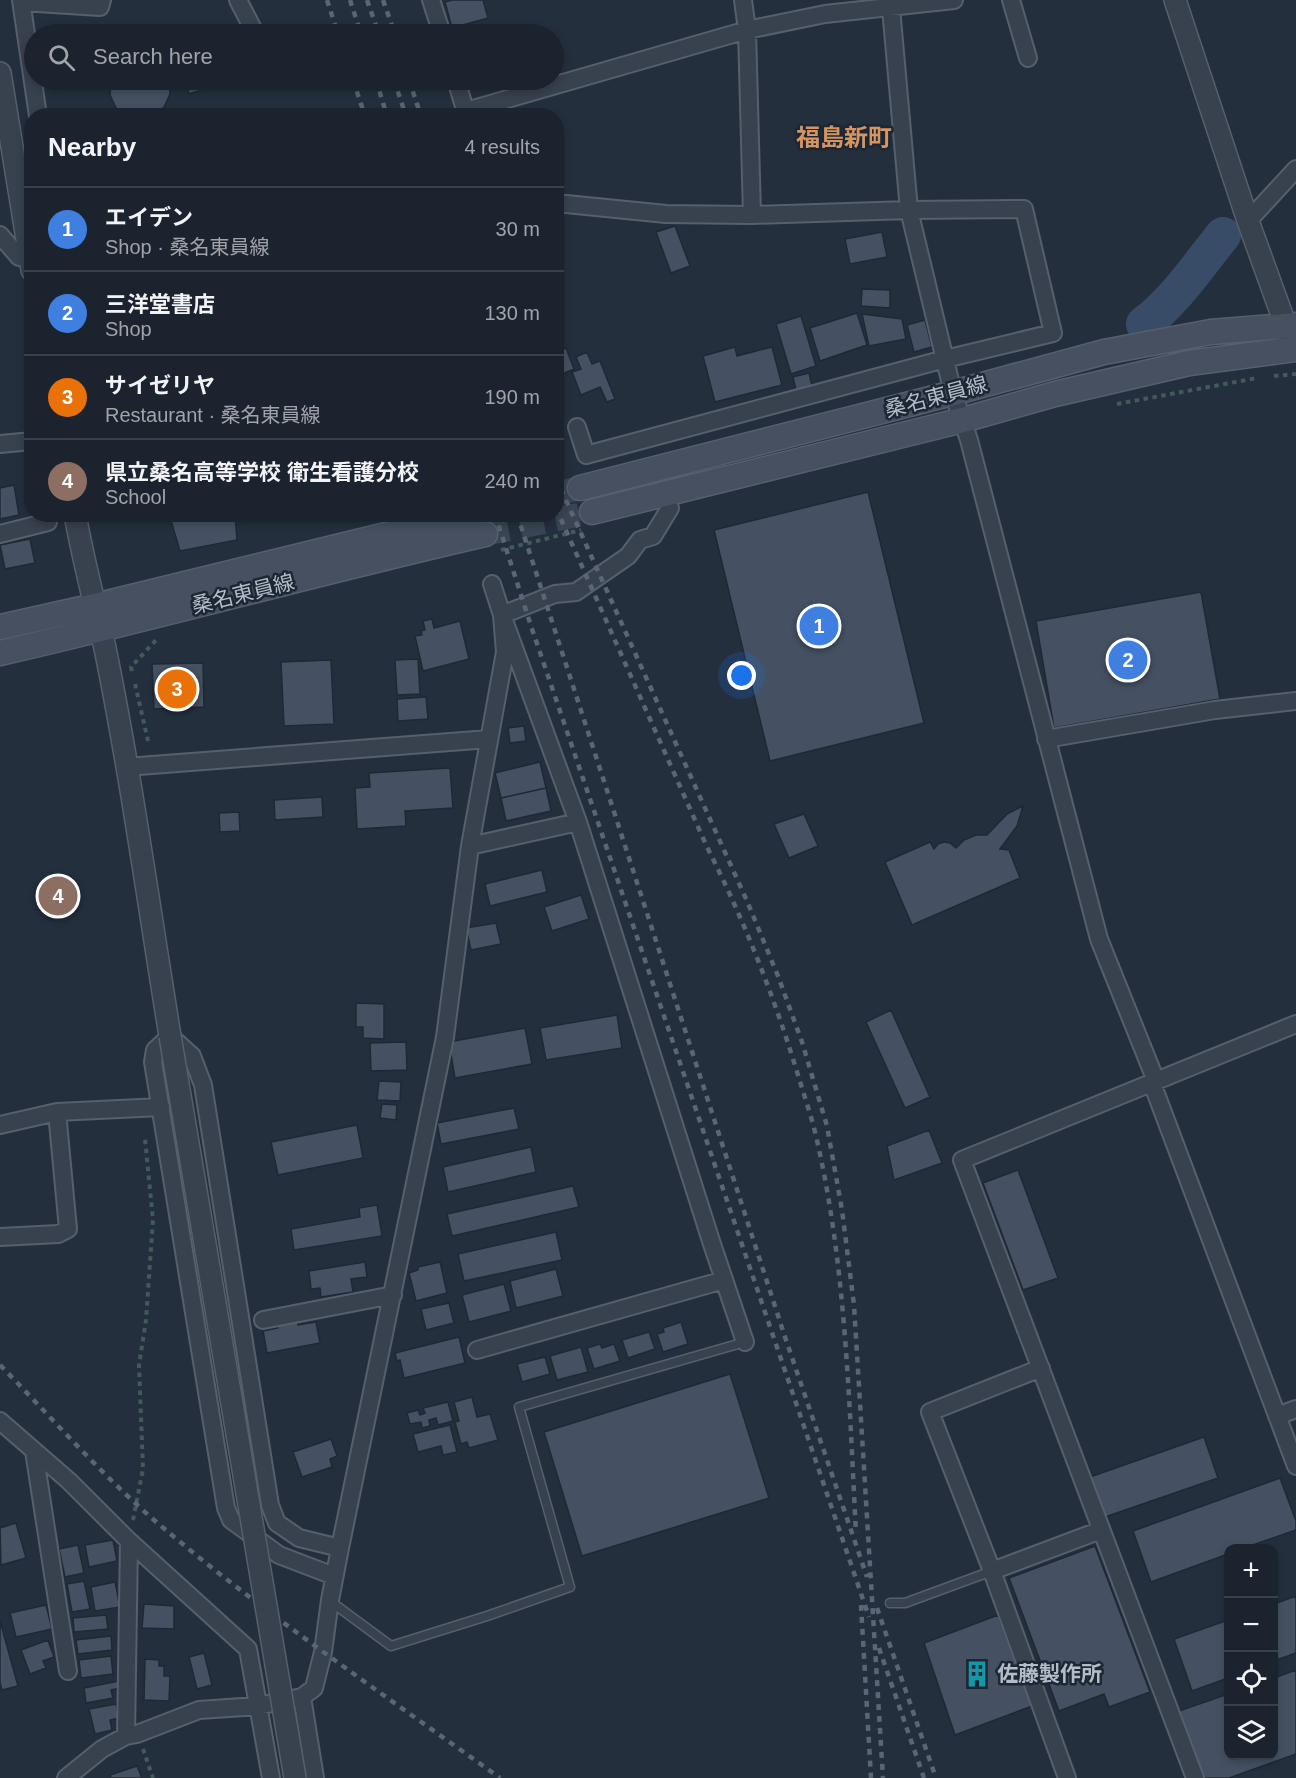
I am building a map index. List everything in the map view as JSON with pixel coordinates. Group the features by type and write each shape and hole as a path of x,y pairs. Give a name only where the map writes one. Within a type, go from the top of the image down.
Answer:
{"main road":[{"name":"桑名東員線","path":"580,488 1104,352 1211,332 1294,340"},
{"name":"桑名東員線","path":"592,512 963,420 1055,394 1294,340"},
{"name":"桑名東員線","path":"0,627 439,522"},
{"name":"桑名東員線","path":"0,653 100,631 485,534"}],"street":[{"path":"24,24 21,1 100,7 102,0"},
{"path":"238,0 250,24"},
{"path":"431,0 439,24"},
{"path":"743,0 747,30 752,215"},
{"path":"564,84 747,30 825,14 954,0"},
{"path":"1011,0 1028,58"},
{"path":"1175,0 1248,220 1294,340"},
{"path":"891,8 909,210 952,393 963,420 1099,939 1296,1466"},
{"path":"0,74 24,220"},
{"path":"34,90 37,108"},
{"path":"459,90 465,108"},
{"path":"484,108 545,90"},
{"path":"1248,220 1296,169"},
{"path":"564,204 666,214 752,215 1024,209 1053,333 945,359 586,455 577,427"},
{"path":"0,235 24,258"},
{"path":"0,444 24,442"},
{"path":"502,615 555,594 576,592 628,556 640,540 652,536 670,508"},
{"path":"0,534 48,522"},
{"path":"76,522 126,767 295,1778"},
{"path":"492,584 578,822 745,1342"},
{"path":"66,1778 102,1749 199,1710 258,1706 302,1697 314,1688 323,1652 334,1576 445,1037 470,846 505,652 502,615"},
{"path":"1047,739 1215,710 1296,701"},
{"path":"126,767 489,739"},
{"path":"470,846 578,822"},
{"path":"1195,1778 962,1160 1296,1024"},
{"path":"170,1036 155,1050 153,1062 226,1508 231,1520 279,1555 334,1576"},
{"path":"170,1036 192,1056 203,1085 270,1506 277,1523 299,1538 340,1548"},
{"path":"0,1125 57,1112 160,1107"},
{"path":"0,1237 58,1233 68,1229 57,1112"},
{"path":"477,1350 724,1280"},
{"path":"263,1320 393,1295"},
{"path":"1041,1368 930,1412 992,1571 1067,1778"},
{"path":"1277,1416 1296,1409"},
{"path":"0,1422 69,1481 129,1541 248,1649 271,1778"},
{"path":"34,1451 68,1671"},
{"path":"992,1571 1101,1530"},
{"path":"129,1541 132,1735"},
{"path":"302,1697 315,1778"}],"lane":[{"path":"330,1600 391,1646 570,1587 519,1407 745,1342"},
{"path":"890,1604 905,1604 992,1571"}],"path":[{"path":"129,1541 143,1469 139,1365 146,1320 153,1220 142,1108"},
{"path":"132,1735 153,1778"}],"building":[{"path":"483,0 488,18 466,24 451,24 445,2"},
{"path":"110,90 170,90 170,94 163,108 116,108 110,95"},
{"path":"188,90 202,90 189,94"},
{"path":"675,226 690,266 671,273 656,232"},
{"path":"882,232 887,257 850,264 845,239"},
{"path":"862,289 890,290 890,308 861,306"},
{"path":"857,313 867,345 820,361 810,328"},
{"path":"862,314 902,319 906,339 869,346"},
{"path":"801,316 816,366 791,374 776,324"},
{"path":"925,320 932,347 914,352 907,325"},
{"path":"735,347 737,356 772,347 782,385 715,402 703,356"},
{"path":"566,348 574,369 564,373 564,349"},
{"path":"587,352 592,364 600,361 615,399 607,402 600,387 581,395 572,372 581,369 576,357"},
{"path":"809,373 813,390 797,395 793,377"},
{"path":"14,485 19,515 0,519 0,488"},
{"path":"868,492 924,723 770,761 714,530"},
{"path":"171,522 236,522 237,540 180,551"},
{"path":"30,539 35,563 5,569 0,545"},
{"path":"1201,592 1220,699 1054,728 1036,621"},
{"path":"432,619 434,628 460,621 469,659 423,671 415,636 422,635 421,631 425,630 423,621"},
{"path":"418,659 420,694 397,695 395,660"},
{"path":"331,660 334,724 284,726 281,662"},
{"path":"203,663 204,707 154,709 152,664"},
{"path":"426,697 428,719 398,721 397,699"},
{"path":"524,726 526,741 510,743 508,728"},
{"path":"540,762 546,788 501,798 495,773"},
{"path":"450,768 453,808 405,811 406,826 357,829 355,788 370,787 369,773"},
{"path":"546,788 551,811 506,821 501,798"},
{"path":"322,797 323,817 275,820 274,800"},
{"path":"1023,806 1017,826 1000,849 1009,850 1020,878 912,925 885,862 930,842 934,849 938,844 944,842 956,848 964,840 976,835 987,835 1007,814"},
{"path":"239,812 240,831 220,832 219,813"},
{"path":"804,814 818,846 789,858 774,824"},
{"path":"542,870 547,892 490,906 485,884"},
{"path":"581,895 589,919 552,931 544,907"},
{"path":"496,923 501,944 471,950 466,928"},
{"path":"356,1003 384,1004 384,1039 363,1038 363,1027 356,1027"},
{"path":"891,1010 930,1097 905,1108 866,1022"},
{"path":"617,1015 622,1048 546,1060 540,1028"},
{"path":"525,1028 532,1064 455,1078 449,1042"},
{"path":"406,1042 407,1070 371,1071 370,1043"},
{"path":"379,1081 401,1082 400,1101 377,1100"},
{"path":"382,1104 397,1105 396,1120 380,1118"},
{"path":"514,1108 519,1129 441,1144 437,1123"},
{"path":"357,1125 363,1158 278,1175 271,1142"},
{"path":"929,1130 942,1163 894,1180 887,1146"},
{"path":"531,1147 536,1172 448,1192 443,1167"},
{"path":"1018,1170 1058,1278 1023,1290 983,1183"},
{"path":"573,1186 579,1207 452,1236 447,1214"},
{"path":"377,1205 382,1236 294,1250 291,1229 360,1217 359,1208"},
{"path":"556,1232 562,1260 464,1281 458,1254"},
{"path":"365,1262 367,1277 351,1279 353,1292 321,1297 320,1288 311,1289 309,1271"},
{"path":"440,1262 447,1293 416,1301 409,1273 418,1270 418,1267"},
{"path":"556,1269 563,1296 516,1308 510,1281"},
{"path":"504,1284 511,1311 469,1322 462,1295"},
{"path":"449,1303 454,1323 426,1330 421,1309"},
{"path":"297,1320 298,1325 316,1322 320,1343 267,1353 263,1331 278,1328 277,1324"},
{"path":"681,1322 688,1344 663,1352 657,1334 664,1332 663,1328"},
{"path":"649,1332 655,1349 628,1358 622,1340"},
{"path":"459,1337 465,1363 404,1378 400,1360 397,1361 395,1353"},
{"path":"600,1344 602,1348 614,1344 620,1361 594,1369 587,1348"},
{"path":"581,1347 588,1372 557,1380 550,1356"},
{"path":"545,1357 550,1374 522,1382 517,1364"},
{"path":"730,1374 769,1498 582,1556 544,1432"},
{"path":"472,1397 477,1417 490,1414 498,1440 469,1448 467,1442 461,1444 455,1422 459,1421 454,1402"},
{"path":"448,1402 453,1421 438,1425 436,1418 429,1420 430,1426 422,1428 421,1422 410,1424 407,1413 418,1410 420,1415 425,1413 423,1408"},
{"path":"450,1425 457,1452 443,1455 441,1446 418,1452 413,1434"},
{"path":"1204,1437 1218,1478 1105,1517 1090,1477"},
{"path":"331,1439 337,1456 330,1459 332,1467 302,1477 293,1452"},
{"path":"1280,1478 1296,1521 1296,1530 1256,1544 1224,1544 1224,1555 1151,1582 1133,1531"},
{"path":"16,1523 26,1558 1,1565 0,1528"},
{"path":"113,1540 117,1561 89,1567 85,1545"},
{"path":"78,1545 84,1573 65,1577 59,1549"},
{"path":"1095,1546 1150,1692 1109,1707 1104,1694 1059,1711 1009,1578"},
{"path":"84,1581 90,1609 72,1612 67,1584"},
{"path":"115,1582 120,1607 95,1611 91,1587"},
{"path":"1296,1596 1296,1653 1278,1660 1278,1652 1278,1603"},
{"path":"144,1604 174,1606 174,1629 142,1628"},
{"path":"46,1605 52,1629 16,1637 10,1613"},
{"path":"106,1615 108,1629 74,1632 73,1618"},
{"name":"佐藤製作所","path":"998,1615 1032,1706 955,1735 924,1643"},
{"path":"0,1621 18,1686 2,1690 0,1683"},
{"path":"1224,1621 1224,1679 1192,1691 1174,1639"},
{"path":"111,1636 112,1650 78,1654 76,1640"},
{"path":"48,1640 54,1657 43,1661 46,1668 30,1674 21,1650"},
{"path":"204,1653 212,1685 197,1689 189,1657"},
{"path":"111,1656 113,1674 81,1678 79,1660"},
{"path":"145,1659 159,1660 159,1666 164,1666 164,1676 170,1676 169,1701 144,1700"},
{"path":"1296,1670 1296,1754 1229,1778 1204,1778 1179,1711 1224,1695 1224,1760 1278,1760 1278,1677"},
{"path":"119,1681 120,1688 111,1690 113,1698 86,1703 84,1688"},
{"path":"116,1704 119,1718 110,1720 112,1730 95,1734 89,1709"},
{"path":"137,1766 142,1778 111,1778 110,1775"}],"waterway":[{"path":"1144,324 1176,294 1223,235"}],"tunnel":[{"path":"564,492 580,488"},
{"path":"564,518 592,512"},
{"path":"485,534 543,522"}],"railway":[{"path":"327,0 335,24"},
{"path":"350,0 358,24"},
{"path":"367,0 375,24"},
{"path":"383,0 391,24"},
{"path":"356,90 362,108"},
{"path":"379,90 385,108"},
{"path":"397,90 403,108"},
{"path":"412,90 418,108"},
{"path":"564,496 747,901 802,1042 827,1126 842,1210 854,1305 883,1778"},
{"path":"498,522 869,1617"},
{"path":"520,522 785,1337 867,1577"},
{"path":"562,522 746,930 779,1016 810,1113 826,1185 840,1283 856,1533"},
{"path":"0,1365 114,1483 196,1555 324,1653 500,1778"},
{"path":"861,1605 871,1778"},
{"path":"877,1608 936,1778"},
{"path":"879,1648 924,1778"}],"place":[{"name":"エイデン","path":"819,626"},
{"name":"三洋堂書店","path":"1128,660"},
{"name":"サイゼリヤ","path":"177,689"},
{"name":"県立桑名高等学校 衛生看護分校","path":"58,896"},
{"name":"佐藤製作所","path":"977,1674"}],"district":[{"name":"福島新町","path":"844,138"}]}
